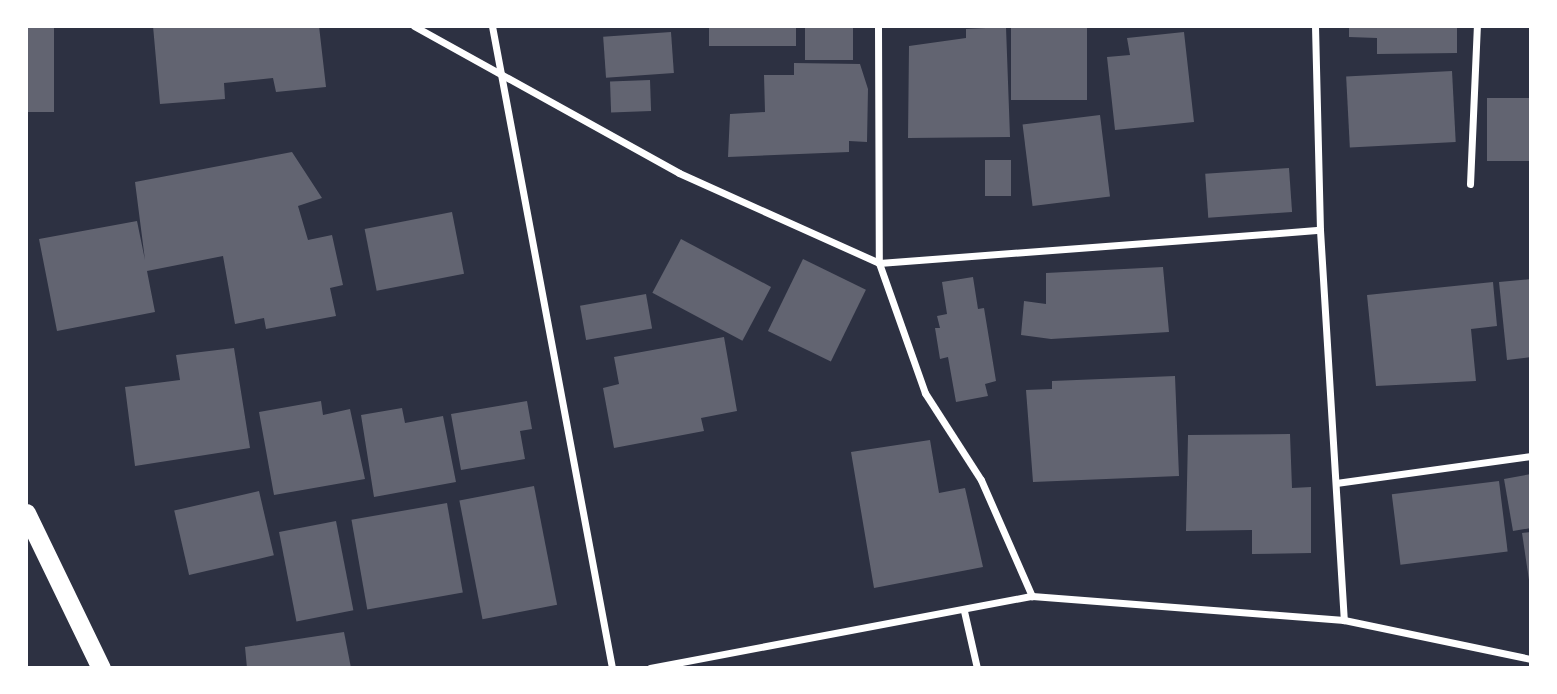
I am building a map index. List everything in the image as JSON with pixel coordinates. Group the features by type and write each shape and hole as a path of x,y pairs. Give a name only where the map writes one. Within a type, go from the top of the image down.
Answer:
{"highway":[{"path":"26,513 100,668"}],"street":[{"path":"414,26 678,173 879,262 1320,230"},
{"path":"492,26 612,668"},
{"path":"878,26 879,262 925,393 981,480 1032,596"},
{"path":"1315,26 1320,230 1344,620"},
{"path":"1470,184 1477,26"},
{"path":"1336,483 1531,456"},
{"path":"650,668 964,611 1032,596 1344,620 1531,659"},
{"path":"964,611 977,668"}],"building":[{"path":"26,26 54,26 54,112 26,112"},
{"path":"153,26 319,26 326,87 276,92 273,78 224,83 225,99 160,104"},
{"path":"709,26 796,26 796,46 709,46"},
{"path":"805,26 853,26 853,60 805,60"},
{"path":"1011,26 1087,26 1087,100 1011,100"},
{"path":"1349,26 1457,26 1457,53 1377,54 1377,38 1349,37"},
{"path":"1006,27 1010,137 908,138 909,46 966,38 966,29"},
{"path":"671,32 674,73 606,78 603,37"},
{"path":"1184,32 1194,122 1115,130 1107,57 1130,55 1127,38"},
{"path":"794,63 860,64 868,89 867,142 849,141 849,152 728,157 730,114 765,112 764,75 794,75"},
{"path":"1452,71 1456,142 1350,147 1346,77"},
{"path":"650,80 651,111 611,112 610,81"},
{"path":"1487,98 1531,98 1531,161 1487,161"},
{"path":"1100,115 1110,196 1033,206 1023,125"},
{"path":"292,152 322,198 298,206 308,240 332,235 343,285 330,288 336,316 266,329 264,318 235,324 223,256 147,271 155,312 57,331 39,239 137,221 145,260 135,182"},
{"path":"985,160 1011,160 1011,196 985,196"},
{"path":"1289,168 1292,212 1208,218 1205,174"},
{"path":"452,212 464,274 377,291 365,229"},
{"path":"681,239 771,287 742,341 652,293"},
{"path":"803,259 866,290 831,362 768,331"},
{"path":"1163,267 1169,332 1051,339 1021,335 1024,301 1046,304 1046,273"},
{"path":"973,277 978,309 984,308 996,381 985,384 988,396 956,402 948,357 940,359 935,328 940,328 937,316 947,314 942,282"},
{"path":"1531,279 1531,357 1507,360 1499,282"},
{"path":"1493,282 1497,326 1471,329 1476,381 1376,386 1367,295"},
{"path":"646,294 652,328 586,340 580,306"},
{"path":"724,337 737,411 701,418 704,431 614,448 603,388 619,384 614,357"},
{"path":"234,348 250,448 135,466 125,387 180,380 176,355"},
{"path":"1175,376 1179,476 1033,482 1026,390 1052,389 1052,381"},
{"path":"321,401 323,415 350,409 365,479 274,495 259,412"},
{"path":"527,401 532,429 520,431 525,459 461,470 451,414"},
{"path":"402,408 405,423 443,416 456,482 374,497 361,415"},
{"path":"1290,434 1292,488 1311,487 1311,553 1252,554 1252,530 1186,531 1188,435"},
{"path":"930,440 939,493 965,488 983,567 874,588 851,452"},
{"path":"1531,474 1531,528 1513,531 1504,479"},
{"path":"1499,481 1508,551 1400,565 1392,494"},
{"path":"534,486 557,605 482,619 459,501"},
{"path":"259,491 274,555 189,575 174,511"},
{"path":"447,503 463,593 367,609 351,520"},
{"path":"336,521 353,610 296,621 279,532"},
{"path":"1531,532 1531,580 1529,580 1522,533"},
{"path":"344,632 351,668 247,668 245,647"}]}
